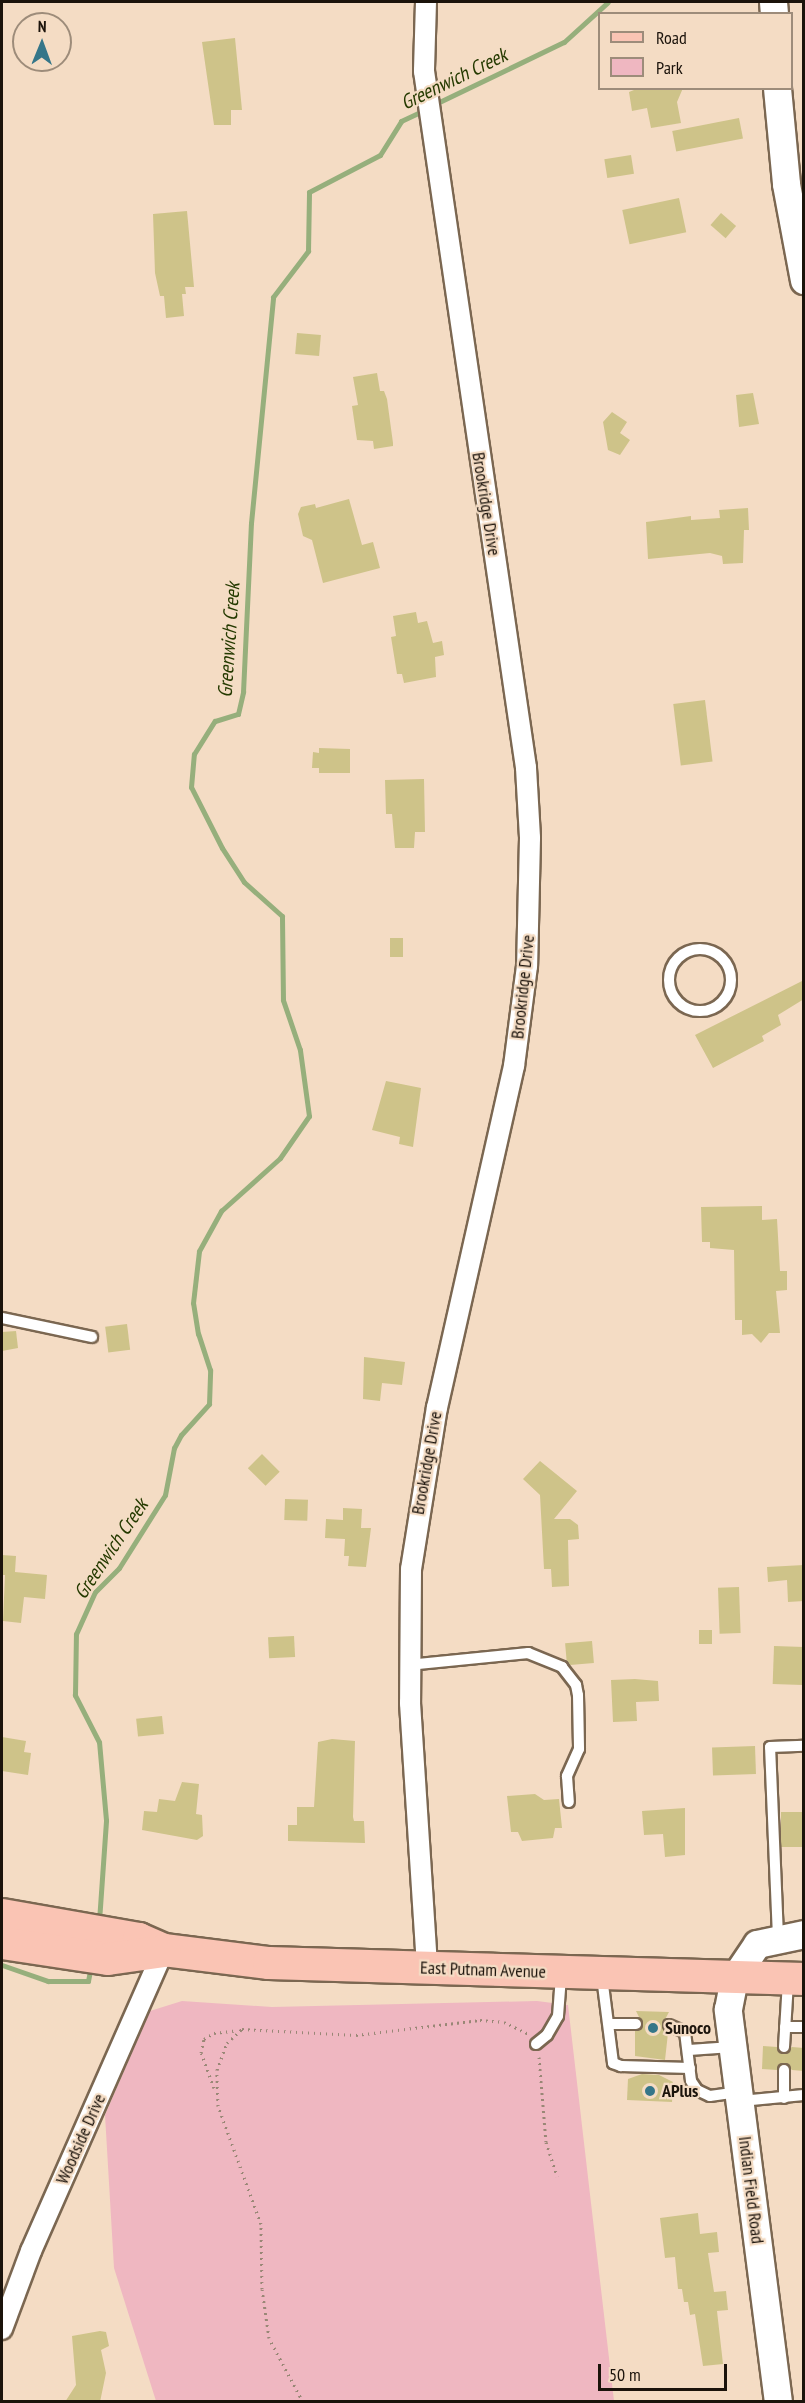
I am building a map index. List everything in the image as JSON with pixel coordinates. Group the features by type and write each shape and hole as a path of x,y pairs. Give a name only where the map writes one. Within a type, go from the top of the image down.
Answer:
{"main road":[{"path":"777,90 785,175 804,280"},
{"name":"East Putnam Avenue","path":"2,1915 75,1941 111,1947 164,1950 269,1963 796,1979"},
{"path":"734,1978 757,1944 791,1935"},
{"name":"East Putnam Avenue","path":"2,1943 75,1941"},
{"name":"Indian Field Road","path":"734,1978 728,2009 778,2402"}],"street":[{"name":"Brookridge Drive","path":"426,2 422,47 431,124 526,768 530,902 527,966 514,1066 427,1459 411,1569 408,1665 427,1968"},
{"name":"Woodside Drive","path":"2,2329 31,2251 164,1950"}],"lane":[{"path":"698,948 717,953 724,960 731,978 727,997 711,1009 702,1011 692,1011 675,1000 668,982 669,972 680,956 698,948"},
{"path":"2,1318 92,1337"},
{"path":"408,1665 528,1653 561,1667 576,1685 578,1695 579,1749 567,1776 569,1802"},
{"path":"791,1935 770,1747 804,1746"},
{"path":"536,2044 547,2035 558,2016 561,1972"},
{"path":"601,1973 613,2063 621,2066 690,2068"},
{"path":"784,2047 785,2027 796,1979"},
{"path":"609,2024 636,2024"},
{"path":"669,2025 685,2032 691,2081 698,2090 710,2096 784,2098 804,2095"},
{"path":"785,2027 804,2027"},
{"path":"689,2050 732,2047"},
{"path":"784,2070 784,2098"}],"path":[{"path":"303,2402 269,2338 262,2289 261,2224 216,2092 202,2060 204,2039 214,2033 242,2029 356,2035 491,2020 520,2027 536,2044 546,2142 557,2176"},
{"path":"216,2092 221,2055 231,2036 242,2029"}],"green space":[{"path":"182,2001 272,2007 537,2001 568,2005 614,2401 156,2401 114,2268 105,2115 150,2011"}],"building":[{"path":"235,38 242,110 231,110 231,125 214,125 202,42"},
{"path":"634,90 682,90 677,102 681,123 651,128 647,108 632,111 629,92"},
{"path":"739,118 743,139 676,152 672,131"},
{"path":"631,155 634,174 607,178 604,159"},
{"path":"679,198 686,232 630,244 622,210"},
{"path":"187,211 194,287 185,287 186,294 182,294 184,316 166,318 164,296 160,296 155,273 153,214"},
{"path":"721,213 736,226 726,238 711,225"},
{"path":"297,333 321,335 319,356 295,354"},
{"path":"377,373 380,391 384,391 387,399 393,446 374,449 373,441 357,440 352,406 358,405 353,377"},
{"path":"753,393 759,424 739,427 736,395"},
{"path":"612,412 627,422 620,433 630,440 620,455 608,450 603,422"},
{"path":"349,499 362,545 373,542 380,568 323,583 312,540 303,536 298,514 301,507 315,504 316,508"},
{"path":"748,508 749,530 744,530 743,563 723,564 722,556 710,553 648,559 646,522 691,516 691,520 720,518 719,510"},
{"path":"416,612 418,623 427,621 433,643 442,641 444,655 435,657 436,677 404,683 402,674 397,674 391,637 396,636 393,616"},
{"path":"705,700 713,762 681,765 673,704"},
{"path":"319,748 350,749 350,773 319,773 319,768 312,768 313,752 319,753"},
{"path":"424,779 425,832 415,832 414,848 395,848 392,814 386,814 385,780"},
{"path":"390,938 403,938 403,957 390,957"},
{"path":"804,980 804,999 778,1015 781,1025 762,1036 764,1041 713,1068 695,1035"},
{"path":"386,1081 421,1088 413,1147 399,1144 400,1137 372,1130"},
{"path":"762,1206 762,1220 777,1219 780,1271 787,1271 787,1290 776,1291 780,1333 769,1333 761,1343 752,1334 742,1335 742,1320 735,1320 734,1250 710,1248 710,1242 702,1242 701,1207"},
{"path":"127,1324 130,1350 108,1352 105,1327"},
{"path":"16,1331 18,1348 2,1351 2,1332"},
{"path":"364,1357 405,1362 402,1385 382,1383 380,1401 363,1399"},
{"path":"262,1454 280,1472 266,1486 248,1468"},
{"path":"540,1461 577,1491 554,1519 570,1519 578,1525 579,1539 568,1540 569,1586 552,1587 551,1569 544,1569 540,1495 523,1479"},
{"path":"285,1499 308,1500 307,1521 284,1520"},
{"path":"343,1508 362,1509 361,1528 371,1528 366,1567 348,1566 349,1556 344,1556 345,1539 325,1538 326,1519 343,1520"},
{"path":"2,1555 16,1556 15,1572 47,1575 45,1599 24,1597 21,1623 3,1621 5,1575 2,1575"},
{"path":"804,1565 804,1601 788,1602 787,1580 768,1582 767,1567"},
{"path":"739,1587 741,1633 720,1634 718,1588"},
{"path":"699,1630 712,1630 712,1644 699,1644"},
{"path":"294,1636 295,1657 269,1658 268,1637"},
{"path":"592,1641 594,1663 567,1665 565,1643"},
{"path":"774,1646 804,1647 803,1685 773,1684"},
{"path":"611,1680 658,1681 659,1701 636,1702 637,1721 613,1722"},
{"path":"162,1716 164,1734 138,1737 136,1719"},
{"path":"2,1737 26,1741 24,1752 31,1753 28,1775 2,1771"},
{"path":"332,1739 355,1741 353,1817 354,1821 364,1821 365,1843 288,1841 288,1825 297,1825 297,1807 314,1807 318,1742"},
{"path":"755,1746 756,1774 713,1775 712,1748"},
{"path":"182,1782 199,1784 196,1814 202,1815 203,1836 197,1840 142,1830 144,1811 157,1812 159,1799 175,1801"},
{"path":"535,1794 544,1800 559,1799 562,1828 555,1828 553,1838 522,1841 518,1832 511,1832 507,1796"},
{"path":"685,1808 685,1855 665,1857 663,1834 644,1835 642,1811"},
{"path":"781,1812 804,1812 804,1847 781,1847"},
{"path":"636,2011 669,2012 662,2025 668,2033 665,2060 635,2056 635,2031 643,2025"},
{"path":"763,2046 777,2047 784,2054 792,2047 804,2048 804,2071 792,2070 785,2063 777,2070 762,2069"},
{"name":"APlus","path":"642,2074 659,2075 673,2082 672,2102 627,2100 628,2079"},
{"path":"698,2213 700,2234 717,2232 719,2252 708,2253 714,2292 726,2291 728,2310 717,2311 723,2364 703,2366 695,2314 690,2315 688,2302 684,2302 682,2289 678,2289 675,2257 665,2258 660,2218"},
{"path":"106,2332 109,2346 101,2350 106,2373 100,2402 65,2402 76,2385 72,2336"}],"waterway":[{"name":"Greenwich Creek","path":"433,105 564,42 608,2"},
{"name":"Greenwich Creek","path":"99,1921 106,1820 99,1742 75,1695 76,1634 95,1592 119,1568 165,1495 174,1448 181,1435 209,1404 210,1370 198,1334 193,1303 199,1251 221,1211 280,1158 309,1116 300,1050 283,1000 282,916 244,882 222,848 191,787 194,754 215,721 238,714 243,692 251,523 273,297 308,251 309,192 380,155 401,121 425,110"},
{"name":"Greenwich Creek","path":"2,1965 48,1981 88,1981 91,1965"}],"place":[{"name":"Sunoco","path":"653,2028"},
{"name":"APlus","path":"650,2091"}]}
